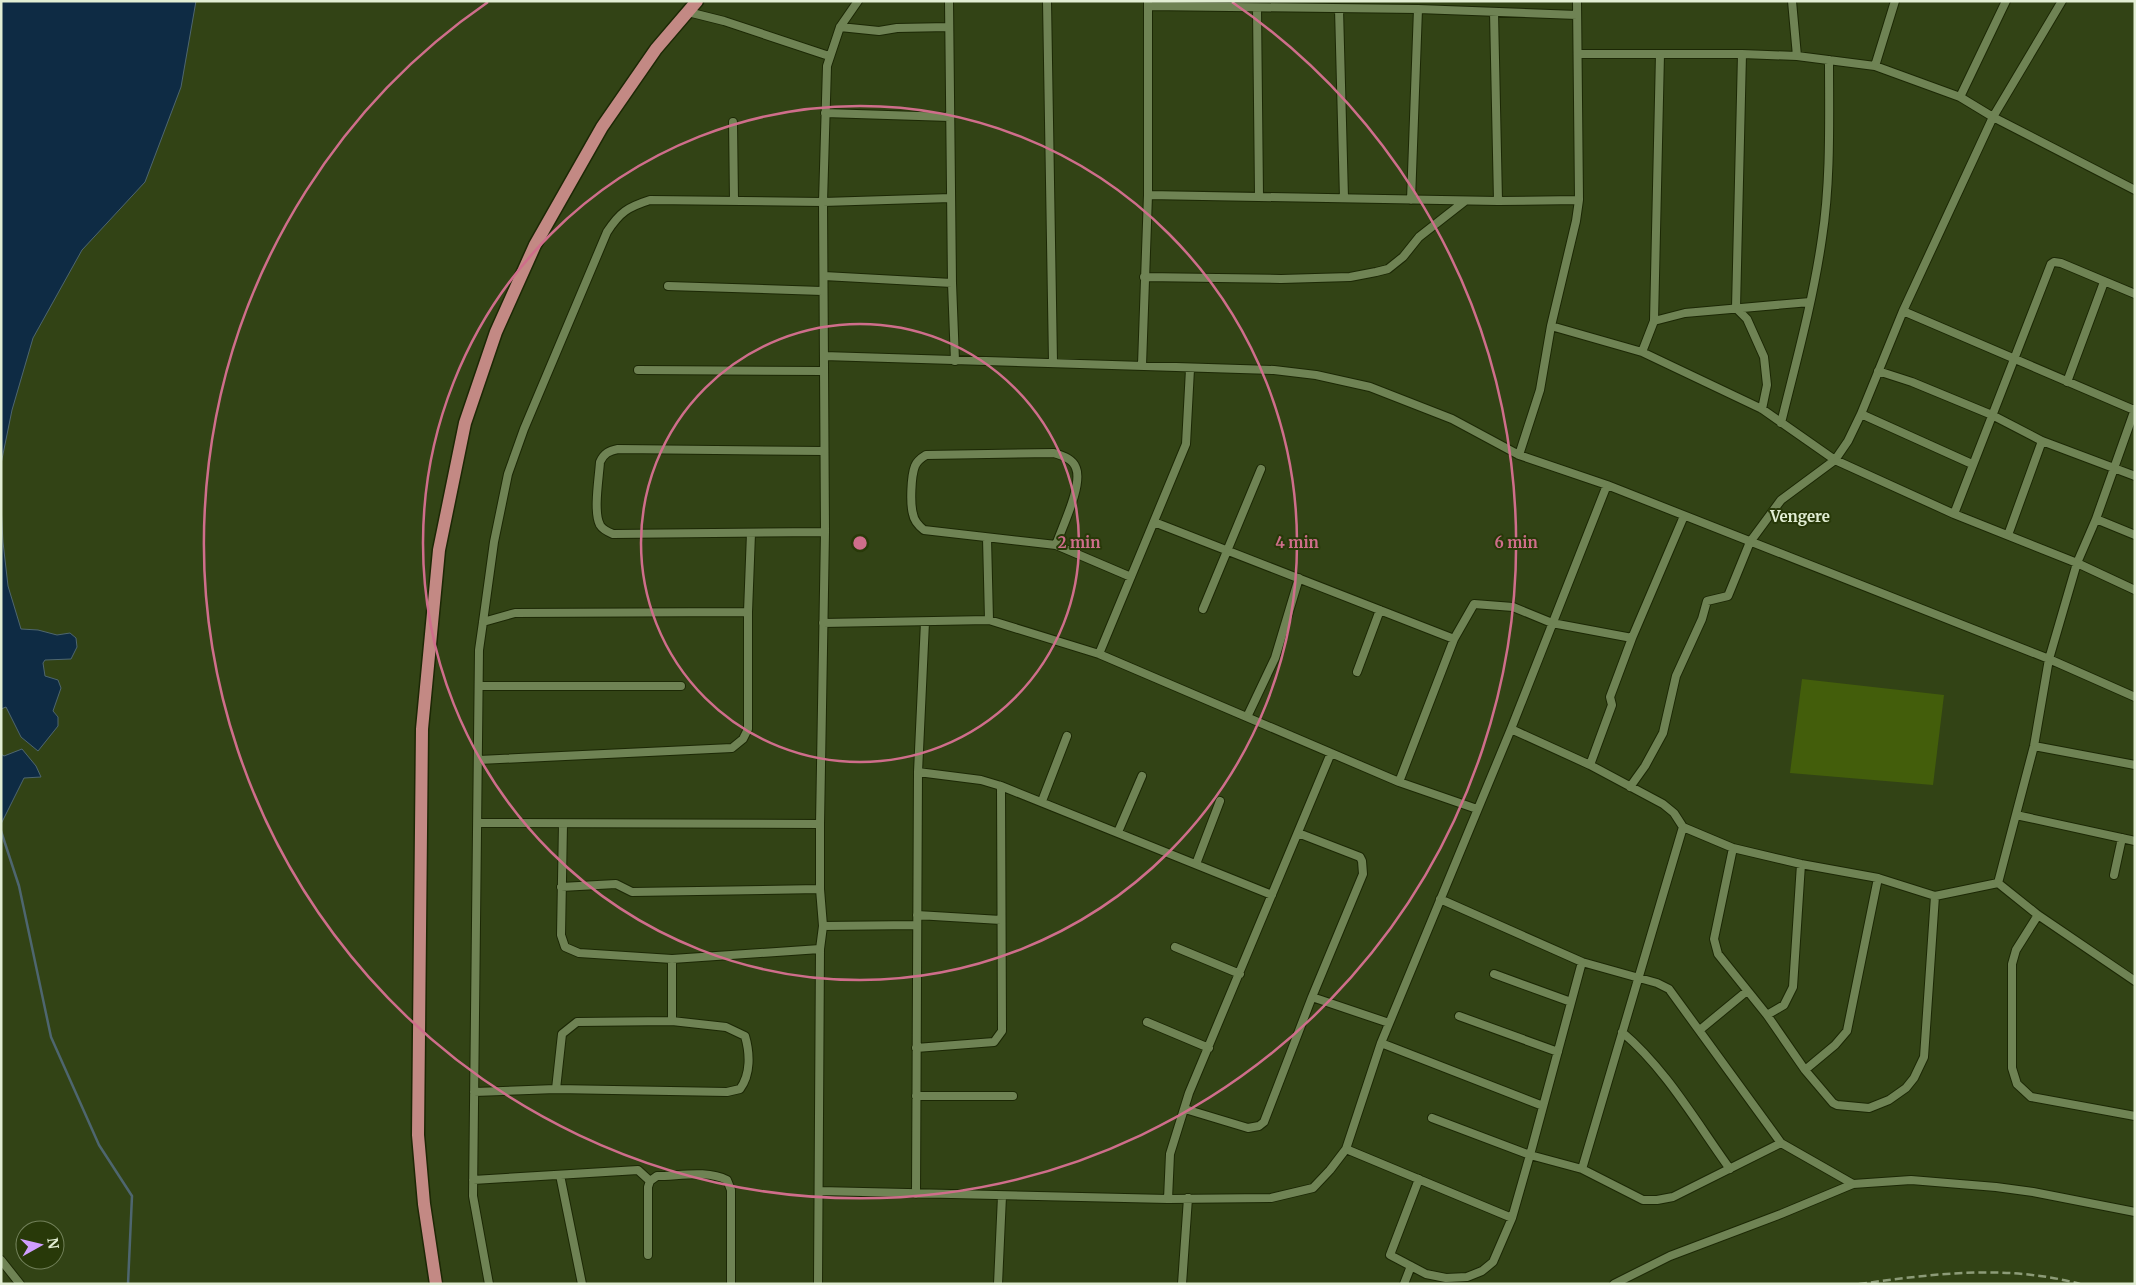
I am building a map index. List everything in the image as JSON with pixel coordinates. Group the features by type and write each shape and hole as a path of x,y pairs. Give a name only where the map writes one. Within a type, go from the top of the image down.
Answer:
{"main road":[{"path":"436,1284 424,1204 418,1135 422,729 439,550 465,423 496,332 535,245 602,127 656,49 697,1"}],"street":[{"path":"818,1284 820,949 823,926 820,889 820,824 825,532 822,291 824,276 825,113 829,56 840,27 858,1"},
{"path":"949,1 952,283 955,361"},
{"path":"1047,1 1053,362"},
{"path":"1519,455 1540,390 1551,326 1576,221 1578,200 1579,54 1577,1"},
{"path":"1792,1 1797,56"},
{"path":"1875,66 1895,1"},
{"path":"1960,98 2006,1"},
{"path":"1630,787 1645,766 1663,733 1676,676 1702,619 1707,601 1728,596 1750,542 1781,500 1835,460 1848,441 1903,311 1993,117 2062,1"},
{"path":"1142,365 1148,195 1148,4 1257,8 1306,5 1339,9 1418,9 1577,14"},
{"path":"1257,8 1259,196"},
{"path":"1339,9 1344,198"},
{"path":"1411,200 1418,9"},
{"path":"688,12 724,21 829,56"},
{"path":"1494,12 1498,201"},
{"path":"840,27 879,31 897,28 949,27"},
{"path":"1579,54 1797,56 1875,66 1960,98 2135,190"},
{"path":"1642,352 1654,320 1660,54"},
{"path":"1742,54 1736,308 1748,319 1764,357 1767,385 1762,409"},
{"path":"1781,423 1810,302 1822,238 1829,144 1829,60"},
{"path":"825,113 950,116"},
{"path":"733,122 734,200"},
{"path":"1148,195 1465,201 1578,200"},
{"path":"489,1284 473,1196 479,650 494,542 508,474 524,429 606,232 614,221 630,206 650,200 823,202 951,198"},
{"path":"1144,278 1281,279 1350,276 1376,272 1388,269 1402,257 1419,237 1465,201"},
{"path":"1954,514 2051,264 2054,262 2061,263 2135,294"},
{"path":"824,276 952,283"},
{"path":"2067,382 2104,282"},
{"path":"668,286 822,291"},
{"path":"1654,320 1685,313 1810,302"},
{"path":"1903,311 2014,360 2134,409 2132,425 2078,563 2049,660 2034,746 1998,883"},
{"path":"1551,326 1642,352 1762,409 1835,460 1954,514 2078,563 2135,590"},
{"path":"824,356 1142,365 1190,369 1274,370 1316,376 1370,388 1452,419 1519,455 1607,485 2049,660 2135,697"},
{"path":"1099,654 1186,444 1190,369"},
{"path":"638,370 824,371"},
{"path":"1878,371 1912,382 1992,415 2042,441 2135,476"},
{"path":"1861,414 1972,464"},
{"path":"2008,536 2042,441"},
{"path":"824,451 618,449 604,455 600,462 597,512 599,524 603,530 613,534 825,532"},
{"path":"1056,544 1078,482 1076,468 1068,458 1054,453 926,455 918,460 914,468 913,514 918,524 924,530 1056,544 1131,577"},
{"path":"1203,608 1261,469"},
{"path":"819,1192 1168,1199 1271,1198 1313,1188 1346,1149 1389,1023 1511,729 1607,485"},
{"path":"1590,765 1612,705 1610,697 1632,638 1684,516"},
{"path":"2096,519 2135,535"},
{"path":"1154,522 1454,639"},
{"path":"479,760 732,748 748,729 748,612 751,533"},
{"path":"987,538 989,620"},
{"path":"1247,717 1275,658 1298,578"},
{"path":"1399,782 1454,639 1474,604 1513,607 1552,623 1632,638"},
{"path":"1356,672 1380,610"},
{"path":"483,622 514,613 748,612"},
{"path":"823,622 989,620 1099,654 1399,782 1477,809"},
{"path":"916,1194 918,772 925,622"},
{"path":"480,686 682,686"},
{"path":"1511,729 1590,765 1663,804 1674,813 1683,827 1733,848 1802,864 1878,878 1935,896 1998,883"},
{"path":"1042,801 1067,736"},
{"path":"2034,746 2135,765"},
{"path":"1168,1199 1170,1154 1189,1093 1331,753"},
{"path":"918,772 981,780 1001,786 1272,895"},
{"path":"1118,832 1142,776"},
{"path":"916,1048 994,1042 1002,1031 1001,786"},
{"path":"1196,864 1220,801"},
{"path":"2016,815 2135,841"},
{"path":"478,823 820,824"},
{"path":"563,824 560,935 565,947 579,953 672,959 820,949"},
{"path":"1582,1169 1683,827"},
{"path":"1185,1110 1248,1128 1259,1126 1264,1122 1312,997 1363,874 1360,857 1298,833"},
{"path":"2114,874 2122,838"},
{"path":"1733,848 1714,939 1718,954 1767,1016 1804,1070 1833,1103 1846,1108 1869,1108 1889,1100 1906,1088 1914,1078 1924,1057 1935,896"},
{"path":"1767,1016 1784,1005 1793,987 1802,864"},
{"path":"1804,1070 1835,1046 1847,1031 1878,878"},
{"path":"1998,883 2038,915 2135,981"},
{"path":"562,887 616,884 632,892 820,889"},
{"path":"1440,899 1582,962 1670,989 1701,1029 1781,1143 1853,1184"},
{"path":"917,915 1001,920"},
{"path":"2038,915 2016,950 2012,964 2012,1068 2017,1084 2031,1097 2135,1116"},
{"path":"823,926 917,925"},
{"path":"1175,947 1240,974"},
{"path":"672,959 672,1021"},
{"path":"1419,1179 1390,1255 1426,1274 1446,1278 1467,1277 1482,1271 1493,1262 1512,1218 1582,962"},
{"path":"1494,974 1571,1002"},
{"path":"1701,1029 1747,991"},
{"path":"1312,997 1389,1023"},
{"path":"1459,1016 1558,1052"},
{"path":"474,1092 556,1089 727,1092 740,1089 746,1080 749,1049 745,1036 726,1027 672,1021 578,1022 570,1026 562,1034 556,1089"},
{"path":"1147,1022 1209,1048"},
{"path":"1622,1032 1640,1047 1660,1070 1730,1169"},
{"path":"1382,1043 1543,1106"},
{"path":"916,1096 1013,1096"},
{"path":"1432,1118 1530,1155 1582,1169 1642,1200 1673,1197 1781,1143"},
{"path":"1346,1149 1512,1218"},
{"path":"473,1180 638,1170 650,1181"},
{"path":"560,1175 582,1284"},
{"path":"648,1255 648,1187 650,1181 657,1176 711,1175 727,1180 731,1190 732,1210 731,1284"},
{"path":"1614,1284 1670,1256 1853,1184 1910,1180 1996,1187 2033,1192 2135,1212"},
{"path":"998,1284 1002,1196"},
{"path":"1182,1284 1188,1198"},
{"path":"1,1260 20,1284"},
{"path":"1404,1284 1411,1266"}],"green space":[{"path":"1802,679 1944,695 1933,785 1790,773"}],"water":[{"path":"1,1 196,1 181,87 145,182 82,250 33,338 12,410 1,464"},
{"path":"1,505 8,586 21,629 38,630 57,635 70,633 76,638 77,647 71,659 45,660 43,663 45,676 58,680 61,688 53,711 58,717 58,726 38,751 21,737 6,707 1,709"},
{"path":"22,749 36,766 41,777 24,778 1,824 1,754 4,756"}],"waterway":[{"path":"1,831 19,886 51,1037 99,1145 132,1196 128,1284"}],"railway":[{"path":"1859,1284 1942,1274 1970,1273 2025,1274 2080,1284"}],"district":[{"name":"Vengere","path":"1800,517"}]}
